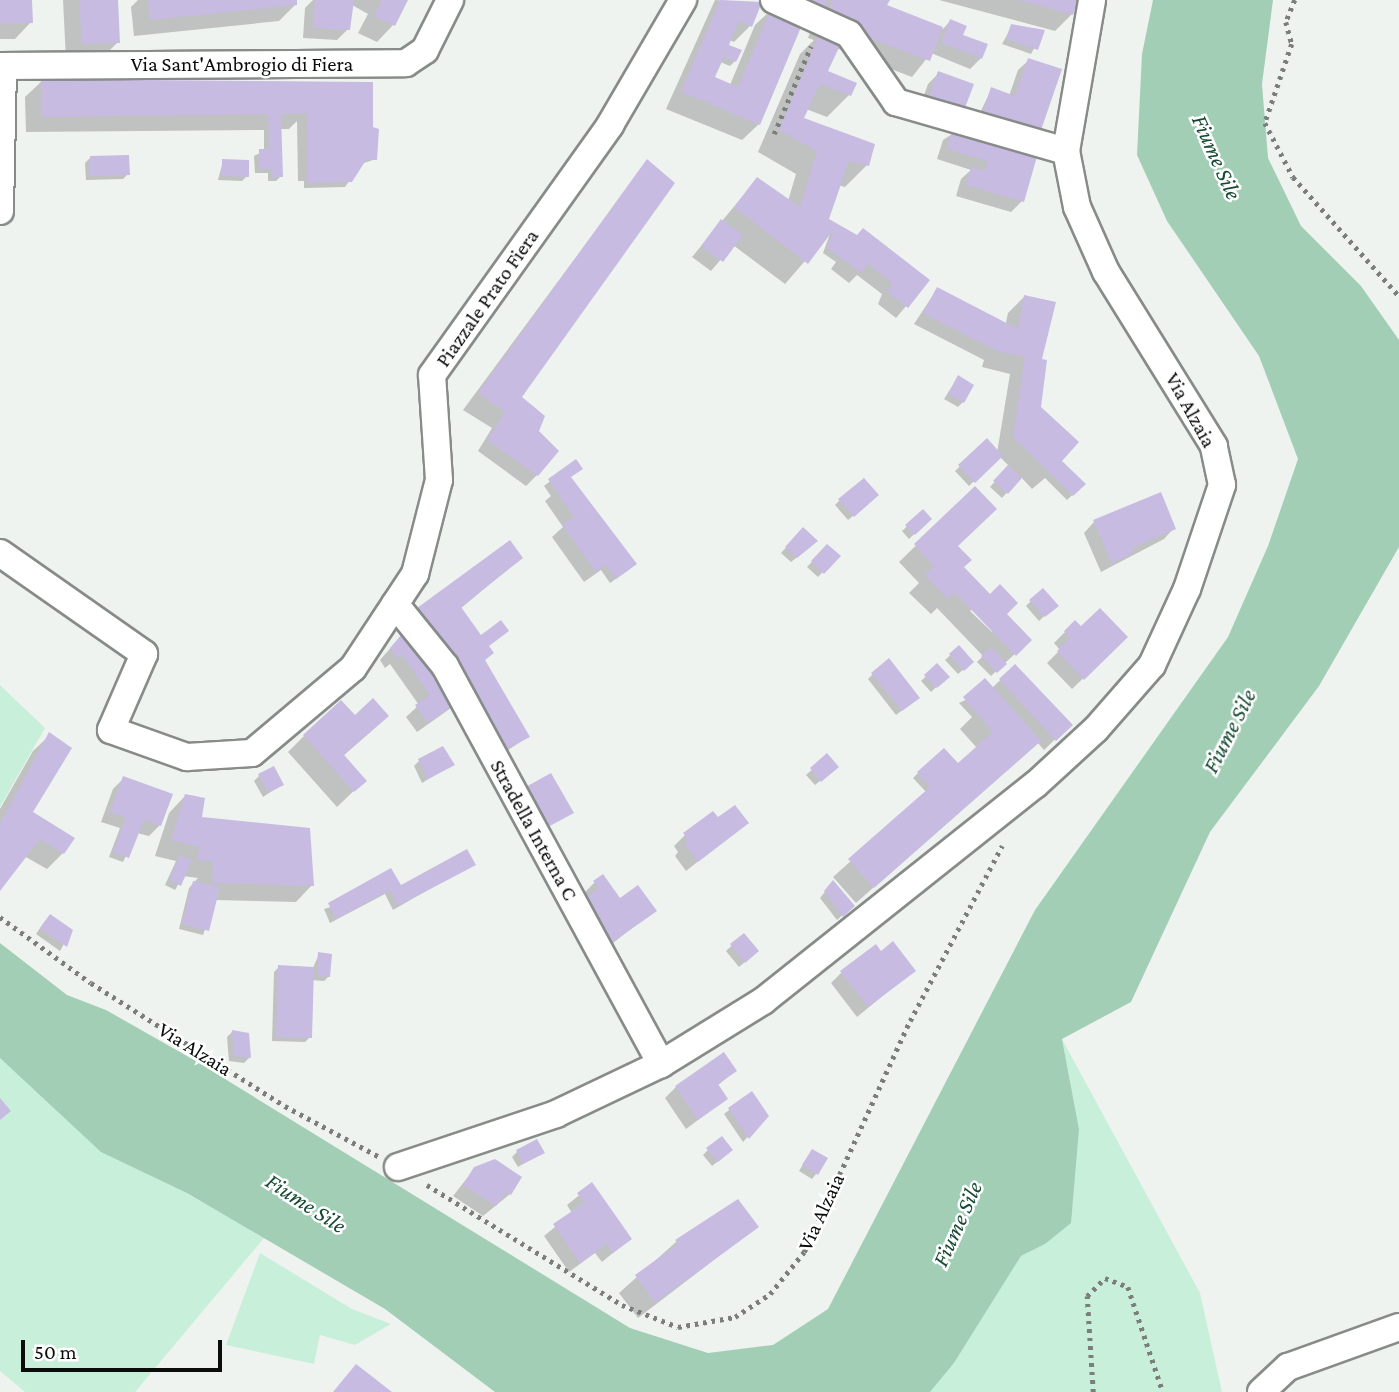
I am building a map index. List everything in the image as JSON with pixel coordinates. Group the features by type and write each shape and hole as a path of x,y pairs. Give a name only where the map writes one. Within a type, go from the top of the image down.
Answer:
{"street":[{"name":"Via Sant'Ambrogio di Fiera","path":"1,66 405,63 425,50 450,0"},
{"name":"Piazzale Prato Fiera","path":"0,553 144,654 111,730 187,757 252,753 352,668 415,574 439,480 432,375 610,125 682,0"},
{"path":"775,0 849,34 897,102 1066,151"},
{"name":"Via Alzaia","path":"398,1167 556,1114 661,1064 763,1001 1035,785 1097,729 1152,665 1188,589 1222,485 1214,446 1105,272 1077,207 1066,151 1092,0"},
{"path":"0,211 1,66"},
{"name":"Stradella Interna C","path":"396,604 445,666 661,1064"},
{"path":"1261,1392 1289,1367 1399,1327"}],"path":[{"path":"1295,0 1286,22 1292,44 1265,123 1293,177 1399,296"},
{"path":"774,134 821,22"},
{"name":"Via Alzaia","path":"0,917 91,983 285,1106 398,1167 622,1305 678,1327 735,1317 770,1294 804,1252 910,1021 1004,843"},
{"path":"1093,1392 1087,1296 1105,1278 1128,1287 1163,1392"}],"shaded area":[{"path":"0,685 45,728 0,807"},
{"path":"1062,1039 1200,1293 1222,1392 930,1392 954,1363 1021,1256 1045,1244 1079,1129"},
{"path":"0,1058 187,1193 264,1238 135,1392 25,1392 0,1371"},
{"path":"260,1253 352,1309 391,1324 355,1345 320,1335 314,1364 226,1345"}],"water":[{"name":"Fiume Sile","path":"1153,0 1273,0 1262,84 1268,158 1301,226 1361,286 1399,340 1399,547 1319,686 1210,832 1131,1002 1062,1039 1079,1129 1071,1223 1045,1244 1021,1256 954,1363 930,1392 495,1392 385,1309 187,1193 101,1152 0,1058 0,943 67,995 106,1010 194,1060 630,1328 708,1353 773,1345 828,1309 1035,910 1228,637 1268,546 1298,459 1259,356 1167,221 1137,155 1142,54"}],"building":[{"path":"0,0 32,0 33,23 0,24"},
{"path":"79,0 118,0 120,43 82,44"},
{"path":"148,0 297,0 297,5 150,20"},
{"path":"315,0 354,0 350,30 313,28"},
{"path":"382,0 408,0 395,26 374,16"},
{"path":"720,0 762,2 752,27 739,21 729,45 742,50 736,62 724,57 715,77 738,87 772,7 804,20 760,125 681,92"},
{"path":"802,0 828,0 822,16"},
{"path":"832,0 890,0 887,5 943,27 930,61 824,21"},
{"path":"1019,0 1078,0 1073,15"},
{"path":"950,19 967,26 963,35 988,44 982,59 941,43"},
{"path":"1011,24 1045,30 1038,50 1006,39"},
{"path":"821,30 843,39 828,71 857,83 851,96 820,84 804,118 875,144 869,166 849,161 829,219 857,235 863,228 930,280 908,308 887,292 892,283 868,264 861,273 827,248 834,229 808,264 734,207 757,177 800,207 817,151 779,130"},
{"path":"1028,58 1062,69 1038,139 980,120 991,87 1015,96"},
{"path":"938,71 974,84 963,113 927,101"},
{"path":"41,79 373,82 373,127 379,129 377,160 366,160 352,182 308,183 307,113 281,114 283,177 272,177 272,169 259,169 259,149 269,149 268,114 41,117"},
{"path":"953,128 1038,153 1024,202 966,185 971,167 985,171 988,161 947,149"},
{"path":"129,155 130,175 90,176 90,156"},
{"path":"222,159 249,160 249,177 222,176"},
{"path":"647,159 675,183 522,397 545,416 539,431 559,451 538,476 487,440 505,412 478,393"},
{"path":"721,219 743,235 723,262 701,246"},
{"path":"937,287 1018,329 1024,295 1056,302 1042,359 1047,360 1041,407 1079,442 1062,461 1086,484 1073,496 1013,437 1025,357 997,351 923,313"},
{"path":"958,375 974,385 964,403 948,394"},
{"path":"987,438 1003,456 975,483 958,465"},
{"path":"576,459 583,469 571,477 637,564 616,579 606,565 596,572 562,525 574,517 548,479"},
{"path":"1008,465 1022,478 1008,494 993,481"},
{"path":"864,478 879,495 854,517 838,499"},
{"path":"975,486 997,509 958,546 972,560 964,567 990,594 1000,584 1018,603 1007,614 1032,640 1016,656 955,593 948,599 925,575 934,566 914,544"},
{"path":"1161,492 1176,529 1132,548 1134,553 1112,563 1093,520"},
{"path":"923,509 932,519 915,535 905,525"},
{"path":"803,527 818,541 797,558 785,547"},
{"path":"510,540 523,558 461,607 481,635 501,620 509,631 489,646 494,653 485,660 530,737 502,751 413,611"},
{"path":"827,544 841,556 824,574 811,561"},
{"path":"1043,588 1059,606 1045,617 1029,600"},
{"path":"1100,608 1128,637 1084,680 1057,651 1070,638 1064,631 1075,620 1081,626"},
{"path":"408,627 461,700 428,723 415,705 430,695 402,655 397,658 390,648"},
{"path":"959,645 974,662 964,671 949,654"},
{"path":"991,647 1007,664 997,673 981,656"},
{"path":"889,658 920,698 902,711 871,673"},
{"path":"937,663 950,677 937,688 924,675"},
{"path":"1015,664 1073,725 1056,741 999,679"},
{"path":"985,678 1041,741 874,888 848,859 930,787 917,772 944,748 958,763 993,732 963,697"},
{"path":"373,698 389,716 344,755 367,781 354,792 303,735 341,700 355,715"},
{"path":"49,732 72,748 33,812 75,838 64,854 40,839 0,891 0,824"},
{"path":"443,746 455,765 428,779 418,759"},
{"path":"827,753 839,767 821,782 810,768"},
{"path":"274,766 284,785 268,793 258,774"},
{"path":"551,773 574,813 546,828 524,788"},
{"path":"123,776 173,794 161,826 144,820 129,858 113,852 126,818 110,812"},
{"path":"185,794 205,798 202,817 310,828 314,886 212,883 213,862 197,860 199,847 171,840"},
{"path":"735,805 749,823 698,862 684,843 689,840 683,833 713,811 718,817"},
{"path":"467,849 476,865 398,906 390,890 336,919 328,903 391,868 401,885"},
{"path":"180,855 192,860 181,886 169,880"},
{"path":"603,874 620,898 638,885 657,911 610,944 579,902 599,888 593,881"},
{"path":"833,880 855,906 843,917 824,891"},
{"path":"193,881 220,887 209,931 182,924"},
{"path":"50,914 73,930 67,947 40,928"},
{"path":"744,933 759,951 745,963 730,944"},
{"path":"893,941 916,971 868,1007 840,971 876,944 881,951"},
{"path":"318,952 332,954 330,977 317,976"},
{"path":"278,965 314,967 312,1038 276,1037"},
{"path":"232,1030 249,1033 251,1058 234,1056"},
{"path":"724,1052 737,1071 718,1084 728,1099 698,1120 675,1086"},
{"path":"752,1091 769,1116 749,1139 728,1108"},
{"path":"0,1098 11,1111 0,1120"},
{"path":"722,1136 733,1150 718,1162 706,1148"},
{"path":"537,1139 545,1153 523,1164 516,1150"},
{"path":"812,1149 828,1158 818,1175 802,1165"},
{"path":"495,1159 522,1177 511,1195 506,1192 496,1206 463,1185 474,1167"},
{"path":"592,1182 632,1239 613,1253 607,1244 580,1263 553,1224 584,1203 577,1193"},
{"path":"738,1199 759,1227 655,1303 635,1275 678,1244 675,1240"},
{"path":"356,1364 392,1392 333,1392"}]}
